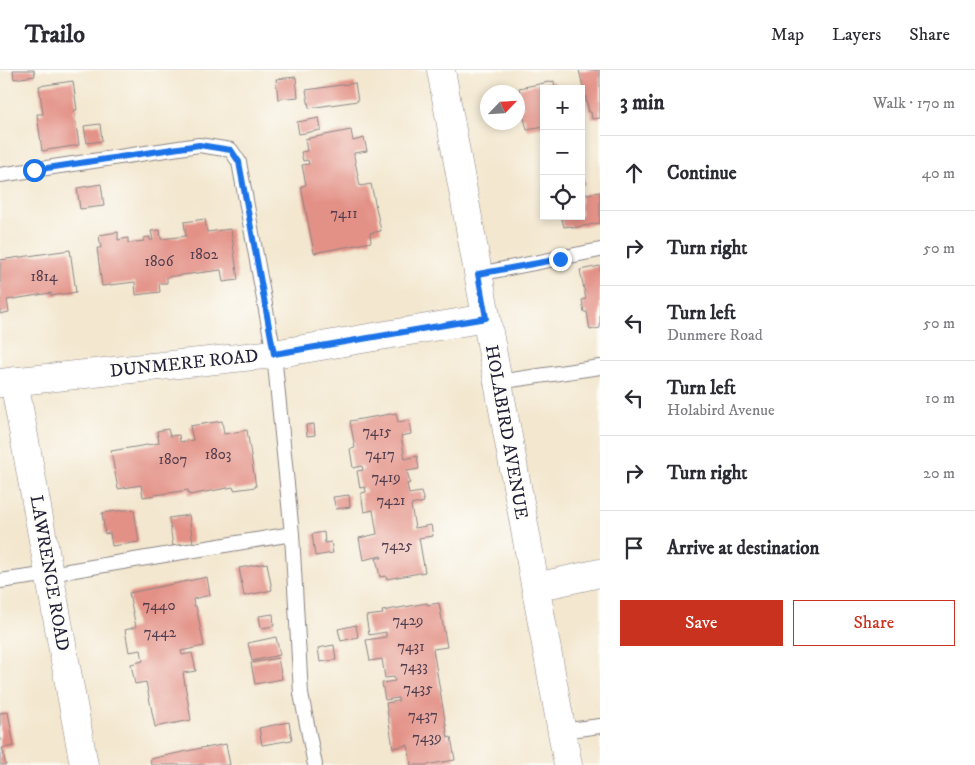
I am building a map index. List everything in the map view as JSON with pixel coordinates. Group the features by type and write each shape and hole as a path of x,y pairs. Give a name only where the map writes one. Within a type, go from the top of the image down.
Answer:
{"street":[{"name":"HOLABIRD AVENUE","path":"441,70 568,765"},
{"name":"DUNMERE ROAD","path":"7,382 274,354 486,318"},
{"name":"LAWRENCE ROAD","path":"7,382 50,574 84,765"},
{"path":"536,586 600,573"}],"lane":[{"path":"0,175 199,145 231,150 239,162 274,354 292,534 301,694 315,765"},
{"path":"478,274 600,250"},
{"path":"498,382 600,367"},
{"path":"0,581 292,534"},
{"path":"562,731 600,726"}],"building":[{"path":"13,70 34,70 35,76 14,79"},
{"path":"579,70 600,70 600,118 592,119 585,95 585,85 583,85"},
{"path":"296,77 298,97 278,99 276,79"},
{"path":"73,81 77,110 74,110 79,145 42,151 37,114 43,114 39,86"},
{"path":"554,81 554,85 540,85 540,128 527,130 525,122 525,87"},
{"path":"355,83 358,101 309,108 306,90"},
{"path":"319,118 321,130 299,134 297,122"},
{"path":"100,124 102,141 87,143 84,126"},
{"path":"351,130 353,141 364,138 367,151 354,153 354,156 360,186 371,184 381,231 370,233 371,242 314,253 301,186 306,185 302,165 309,164 308,160 303,161 301,152 307,151 305,139"},
{"path":"101,184 104,206 80,209 77,188"},
{"path":"600,192 600,223 572,228 572,226 564,227 562,220 585,220 585,194"},
{"path":"205,219 207,232 231,229 238,280 223,282 221,270 167,277 167,283 159,283 160,292 136,295 135,282 102,286 97,248 101,248 99,235 118,232 118,240 128,238 128,243 144,241 143,238 150,237 150,240 153,240 151,231 160,230 161,239 186,236 184,222"},
{"path":"70,250 76,292 51,296 51,293 7,300 9,312 0,314 0,260"},
{"path":"600,266 600,328 590,330 587,312 584,312 582,300 586,299 580,270"},
{"path":"396,413 398,422 409,420 411,434 401,436 405,459 417,456 419,469 407,471 410,483 407,484 409,494 421,492 424,502 411,505 415,528 431,525 433,536 419,538 425,572 387,579 386,576 380,577 376,558 382,558 381,556 363,560 359,538 377,534 373,510 364,512 361,493 366,492 365,487 360,488 357,471 363,470 362,466 353,468 350,449 355,448 350,421"},
{"path":"222,421 224,434 247,430 256,487 234,490 233,487 189,495 188,490 143,497 141,485 118,489 111,451 159,443 157,431 168,429 170,436 179,435 180,442 193,440 190,426"},
{"path":"314,424 315,435 307,436 306,425"},
{"path":"349,495 350,507 336,509 333,497"},
{"path":"134,509 139,542 112,546 110,533 105,534 102,513"},
{"path":"189,515 193,543 173,546 169,518"},
{"path":"324,532 325,543 331,542 333,553 315,556 312,534"},
{"path":"267,563 272,590 244,596 239,568"},
{"path":"207,577 210,595 193,599 204,646 181,651 182,655 192,653 196,671 183,673 191,720 155,727 146,682 135,684 131,664 143,661 141,650 129,652 125,630 136,627 129,593"},
{"path":"427,603 427,605 439,603 447,647 433,649 448,738 451,737 455,760 425,765 411,765 408,745 393,748 386,703 398,701 398,698 385,700 382,683 395,681 394,677 385,678 382,659 370,661 366,640 386,637 386,632 369,635 366,616 383,614 382,611"},
{"path":"273,614 274,626 261,628 259,616"},
{"path":"356,625 358,637 341,641 338,629"},
{"path":"276,637 280,655 252,661 248,643"},
{"path":"334,645 336,660 320,662 318,648"},
{"path":"278,658 282,679 255,684 251,663"},
{"path":"8,712 14,746 2,748 6,765 0,765 0,713"},
{"path":"289,722 292,740 262,745 259,728"},
{"path":"226,744 230,765 151,765 150,759"}],"route":[{"path":"34,170 199,145 231,150 239,162 274,354 486,318 478,274 560,259"}]}
